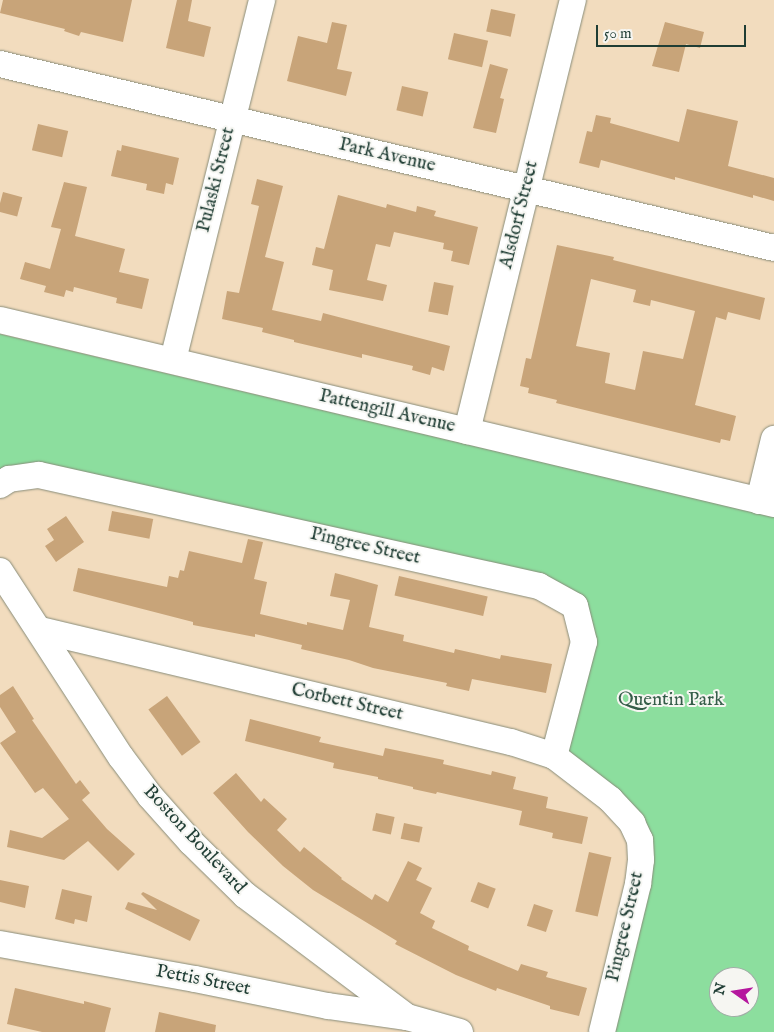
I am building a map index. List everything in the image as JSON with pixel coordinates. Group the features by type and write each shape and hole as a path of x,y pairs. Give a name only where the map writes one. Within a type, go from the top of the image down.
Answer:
{"street":[{"name":"Pulaski Street","path":"173,360 262,0"},
{"name":"Alsdorf Street","path":"467,430 574,0"},
{"name":"Park Avenue","path":"0,64 774,248"},
{"name":"Pattengill Avenue","path":"0,320 767,502"},
{"path":"767,502 774,439"},
{"name":"Pingree Street","path":"0,485 9,479 39,474 539,586 575,606 584,642 554,756"},
{"name":"Boston Boulevard","path":"0,571 40,630 121,758 150,796 190,842 245,895 407,1017 460,1032"},
{"name":"Corbett Street","path":"40,630 511,742 554,756 610,799 632,823"},
{"name":"Pingree Street","path":"602,1032 638,884 641,860 640,840 632,823"},
{"name":"Pettis Street","path":"0,944 195,979 328,1006 407,1017"}],"green space":[{"name":"Quentin Park","path":"0,334 774,517 774,1032 612,1032 636,821 552,754 582,633 552,594 46,477 0,487"}],"building":[{"path":"3,0 132,0 123,42 81,32 79,36 64,31 65,29 0,13"},
{"path":"177,0 192,0 188,21 211,27 204,57 166,48"},
{"path":"491,9 515,14 511,37 486,31"},
{"path":"332,22 347,25 337,69 352,72 346,96 287,81 298,36 327,43"},
{"path":"665,22 704,32 700,48 686,44 679,72 652,66"},
{"path":"454,33 488,41 482,67 448,59"},
{"path":"490,64 508,69 500,98 504,99 496,133 473,128"},
{"path":"402,86 428,92 423,116 396,110"},
{"path":"687,109 738,121 728,166 774,178 774,201 753,195 753,198 675,177 675,180 601,160 599,168 579,163 587,131 592,132 596,115 611,118 610,123 679,142"},
{"path":"38,124 68,131 62,157 32,150"},
{"path":"122,145 179,158 173,185 166,183 164,194 146,190 147,184 111,176 117,150 121,151"},
{"path":"257,179 283,186 265,257 284,262 272,310 321,321 323,313 450,346 444,371 432,367 430,375 412,370 413,366 362,354 362,358 294,342 294,340 262,332 263,328 222,319 227,291 239,293 259,206 251,204"},
{"path":"64,182 87,187 75,236 125,249 119,272 149,279 142,309 116,303 117,298 74,287 73,292 66,290 64,297 44,292 46,286 20,279 25,262 50,269 61,229 51,227"},
{"path":"3,192 22,197 17,216 0,212"},
{"path":"338,195 386,208 387,204 416,212 417,206 436,211 434,216 478,227 469,265 451,261 453,251 443,249 444,243 394,232 390,247 376,244 367,280 387,285 383,301 329,290 333,270 312,265 316,247 324,249"},
{"path":"557,245 614,257 613,260 765,298 760,320 728,312 726,320 716,317 695,405 736,416 730,441 721,439 720,443 556,403 557,400 528,393 529,388 520,386 526,358 531,359","holes":["591,279 636,290 633,302 650,306 651,300 695,311 683,359 643,351 635,390 605,383 610,353 576,346"]},
{"path":"434,282 454,286 448,315 428,311"},
{"path":"112,511 153,519 149,539 108,531"},
{"path":"66,516 84,542 56,562 45,546 54,540 47,529"},
{"path":"248,539 263,542 254,579 267,582 260,614 307,625 307,622 343,630 350,600 330,596 335,573 350,577 378,585 369,627 404,635 403,641 454,653 455,649 500,659 501,655 552,664 546,693 472,679 469,691 446,686 447,683 373,668 349,660 301,649 302,645 255,634 255,637 193,625 193,622 73,591 78,568 167,587 169,576 178,578 180,570 184,571 189,551 242,563"},
{"path":"399,576 488,596 483,616 395,595"},
{"path":"13,686 34,719 32,720 76,784 80,780 90,793 82,800 107,829 135,854 118,871 88,841 64,860 7,847 10,830 42,838 69,819 43,788 35,793 0,743 16,732 0,707 0,695"},
{"path":"167,696 201,742 182,756 148,710"},
{"path":"250,719 321,737 319,742 383,756 385,748 444,760 443,764 491,775 492,771 516,777 513,789 548,797 546,808 588,817 582,844 552,838 553,833 519,825 522,811 437,792 436,794 413,789 413,787 378,779 378,777 333,768 334,763 245,741"},
{"path":"236,773 261,802 264,798 287,819 277,830 300,852 304,847 341,879 372,900 375,894 388,902 408,861 422,868 416,880 432,888 420,913 435,921 432,928 469,946 468,950 518,971 521,964 548,972 546,977 587,988 579,1016 550,1009 550,1006 497,988 496,991 456,975 395,944 397,941 313,890 283,866 248,832 213,793"},
{"path":"376,813 395,817 391,835 372,831"},
{"path":"404,823 423,827 419,843 401,839"},
{"path":"589,852 611,857 598,917 575,911"},
{"path":"0,880 29,886 25,908 0,902"},
{"path":"478,882 496,889 488,908 470,902"},
{"path":"62,889 92,896 87,922 75,919 74,924 55,919"},
{"path":"143,892 200,920 190,941 125,909 128,902 157,910 141,894"},
{"path":"534,904 553,910 546,932 527,926"},
{"path":"15,988 84,1004 84,1001 111,1008 105,1032 42,1032 7,1024"},
{"path":"159,1012 216,1025 215,1032 155,1032"}]}
